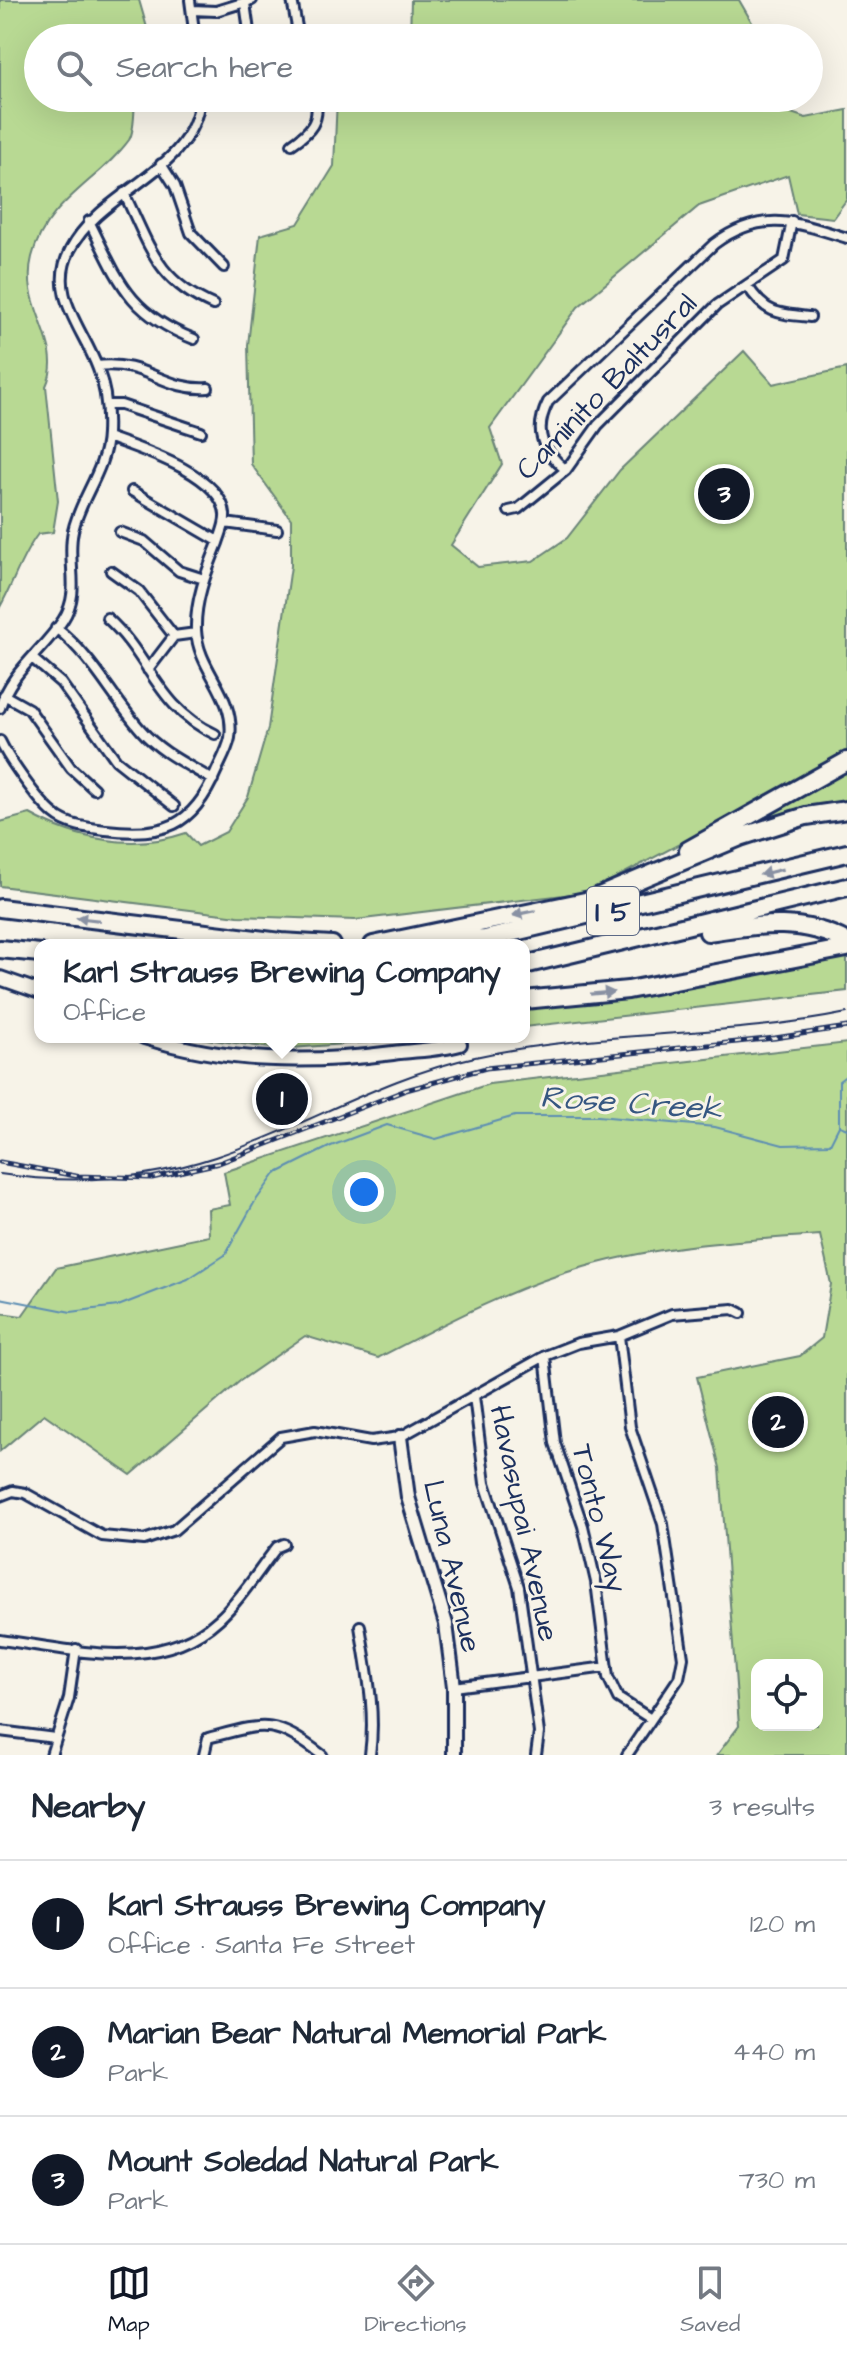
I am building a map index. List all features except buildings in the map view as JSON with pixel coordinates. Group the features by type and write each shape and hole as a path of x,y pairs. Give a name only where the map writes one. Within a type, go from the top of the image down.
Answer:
{"highway":[{"path":"601,896 847,761"},
{"path":"402,939 601,896 740,837 806,816 847,810"},
{"name":"I 5","path":"485,939 847,853"},
{"name":"I 5","path":"530,964 635,941 847,887"},
{"path":"0,908 256,939"},
{"path":"635,941 784,923 820,930 847,942"},
{"path":"530,999 628,990 847,948"},
{"path":"0,949 34,952"}],"street":[{"path":"190,0 194,24"},
{"path":"292,0 296,24"},
{"path":"192,10 216,11 249,2 250,24"},
{"path":"0,708 4,695 56,628 72,601 73,529 99,470 107,437 107,405 97,366 64,300 62,287 69,251 89,221 161,164 190,135 196,112"},
{"path":"292,144 309,133 316,120 316,112"},
{"path":"161,164 175,186 191,233 207,253 224,267"},
{"path":"124,193 163,273 186,294 213,305"},
{"path":"89,221 132,301 174,331 194,339"},
{"path":"566,470 543,447 540,418 548,402 714,244 766,221 792,221 847,238"},
{"name":"Caminito Baltusral","path":"509,511 528,502 566,470 598,425 717,305 784,260 792,221"},
{"path":"747,285 765,307 780,314 810,317"},
{"path":"97,366 131,365 180,386 208,388"},
{"path":"107,405 121,405 201,432"},
{"path":"0,741 52,813 83,827 139,834 161,829 186,817 201,805 229,742 231,717 226,699 201,657 196,633 204,579 225,523 225,510 217,493 199,478 156,456 107,437"},
{"path":"132,491 218,541"},
{"path":"225,523 277,530"},
{"path":"120,532 144,541 179,571 204,579"},
{"path":"111,571 139,591 174,636"},
{"path":"107,618 127,635 175,709 191,723 215,734"},
{"path":"56,628 97,667 141,730 162,750 213,780"},
{"path":"148,670 174,636 196,633"},
{"path":"32,658 61,683 116,760 174,806"},
{"path":"4,695 29,709 71,768 94,789"},
{"path":"0,978 34,990"},
{"path":"168,1043 215,1055 268,1061 339,1060 460,1044"},
{"path":"0,1496 13,1491 25,1493 102,1536 144,1540 174,1530 281,1437 315,1431 371,1441 400,1437 545,1356 578,1343 619,1336 672,1314 733,1309 741,1313"},
{"path":"619,1336 630,1427 663,1524 683,1658 679,1678 627,1755"},
{"name":"Tonto Way","path":"545,1356 555,1443 583,1526 596,1582 607,1667 618,1698 651,1719"},
{"name":"Havasupai Avenue","path":"474,1396 485,1483 519,1587 539,1733 536,1755"},
{"name":"Luna Avenue","path":"400,1437 408,1497 446,1624 454,1687 454,1755"},
{"path":"0,1640 138,1655 183,1643 217,1621 277,1547 284,1544"},
{"path":"360,1626 372,1697 370,1755"},
{"path":"51,1755 69,1698 76,1649"},
{"path":"454,1687 607,1667"},
{"path":"204,1751 208,1738 259,1725 283,1728 322,1755"},
{"path":"0,1731 55,1738"}],"green space":[{"path":"0,0 139,0 146,24 24,24 24,112 134,112 129,140 117,155 60,207 39,238 32,257 32,292 50,355 51,370 46,386 58,501 53,532 38,534 0,607"},
{"path":"411,0 739,0 753,24 410,24"},
{"path":"847,110 847,199 833,218 797,214 788,175 699,206 578,307 490,428 502,464 451,545 478,567 533,561 567,538 620,470 744,351 773,384 847,368 847,755 589,892 355,920 238,916 0,886 0,822 30,814 67,830 106,840 146,841 186,833 198,846 226,832 248,797 268,728 291,566 291,519 251,464 248,345 260,235 298,224 334,166 336,112 791,112 806,118"},
{"path":"847,772 847,800 791,810 723,838"},
{"path":"847,956 847,991 530,1026 530,1006"},
{"path":"235,1043 358,1043 278,1049"},
{"path":"847,1043 847,1755 717,1755 739,1726 720,1468 697,1377 800,1356 822,1338 831,1284 820,1235 642,1253 584,1267 504,1296 378,1358 305,1336 240,1381 131,1475 44,1414 0,1451 0,1313 22,1316 56,1268 209,1236 208,1209 230,1205 224,1172 489,1084"}],"waterway":[{"name":"Rose Creek","path":"0,1298 71,1312 118,1306 188,1279 225,1255 254,1203 275,1174 331,1146 387,1125 436,1139 515,1116 598,1116 715,1127 783,1145 830,1144 839,1126 839,1081 847,1075"},
{"path":"840,1126 847,1129"}],"tram line":[{"path":"0,1174 82,1180 162,1171 248,1145 408,1077 475,1057 567,1042 755,1027 847,1013"}],"railway":[{"path":"0,1162 76,1176 152,1178 219,1163 406,1090 486,1068 775,1038 847,1027"}],"place":[{"name":"Mount Soledad Natural Park","path":"724,494"},
{"name":"Karl Strauss Brewing Company","path":"282,1099"},
{"name":"Marian Bear Natural Memorial Park","path":"778,1422"}]}
